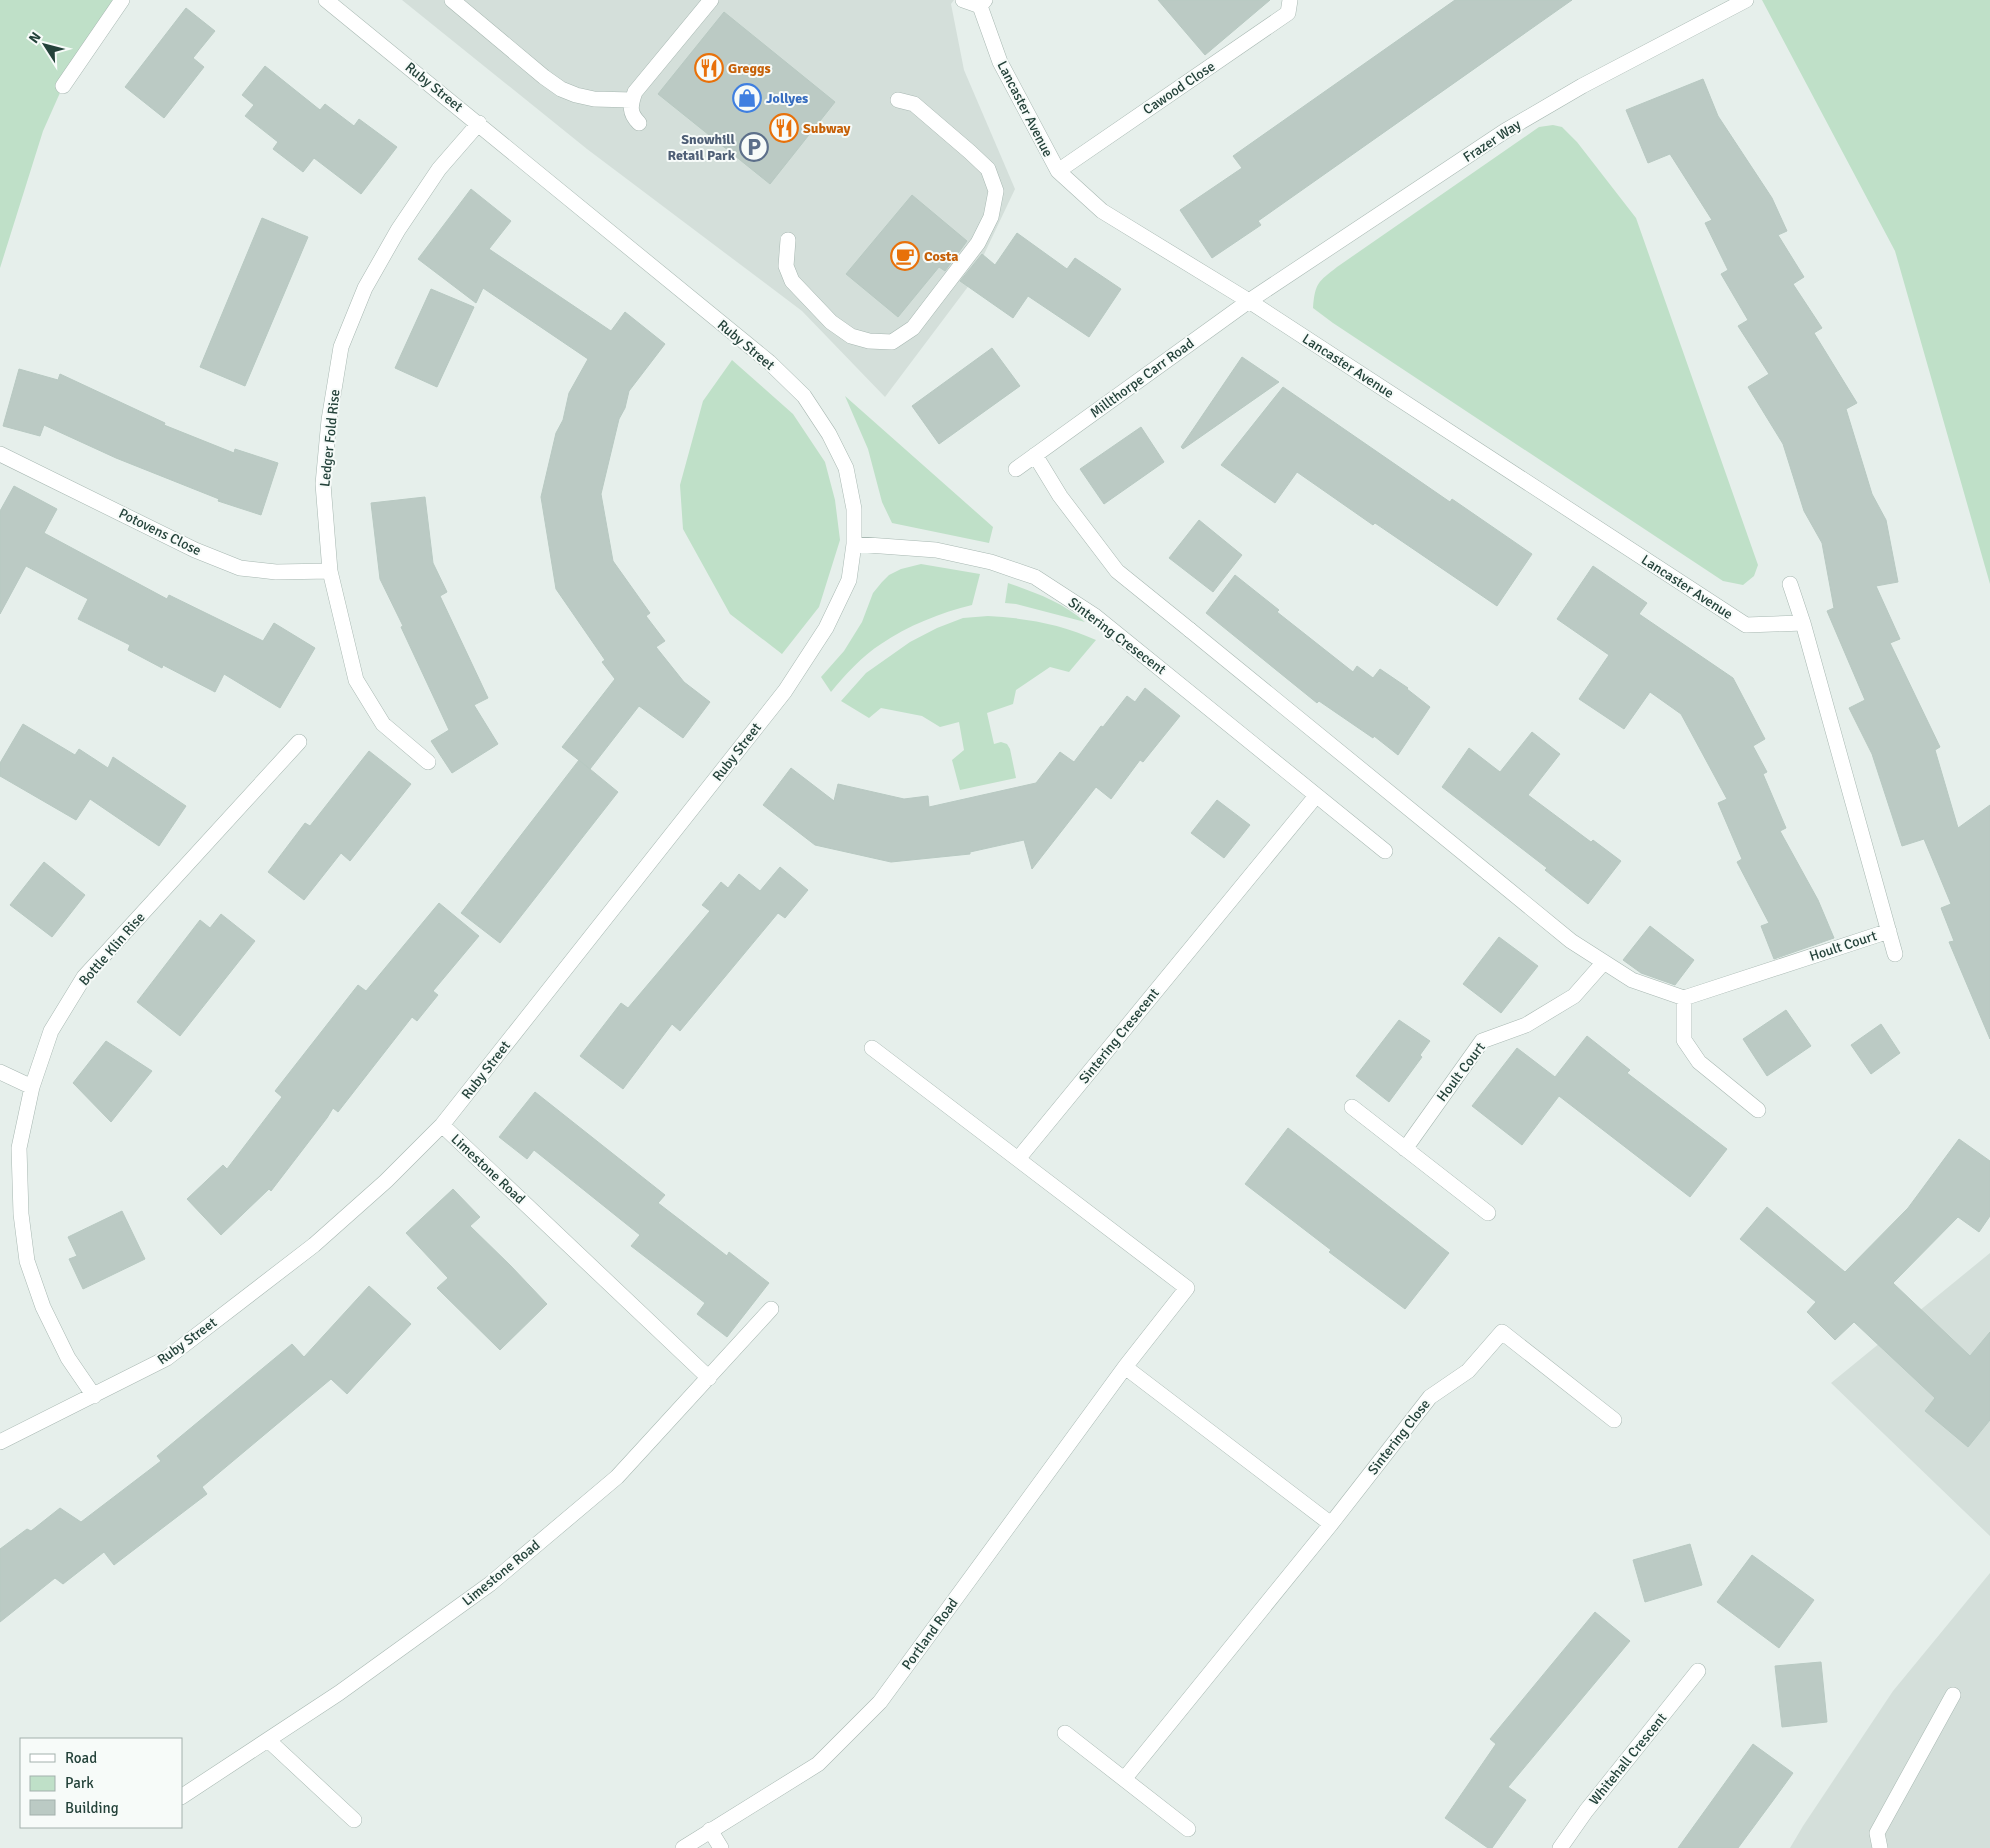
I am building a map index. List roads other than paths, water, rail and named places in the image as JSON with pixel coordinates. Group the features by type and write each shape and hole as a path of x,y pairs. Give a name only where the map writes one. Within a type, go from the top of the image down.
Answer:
{"street":[{"path":"63,86 122,0"},
{"name":"Ruby Street","path":"0,1442 167,1358 314,1245 386,1181 442,1125 785,691 826,628 848,580 854,544 854,509 846,468 829,434 804,396 769,362 326,0"},
{"path":"452,0 544,77 561,88 576,95 594,99 632,100"},
{"path":"639,123 632,116 630,105 635,92 711,0"},
{"path":"963,0 983,3"},
{"name":"Cawood Close","path":"1058,171 1288,13 1290,0"},
{"name":"Frazer Way","path":"1249,301 1505,131 1582,86 1746,0"},
{"name":"Lancaster Avenue","path":"983,3 1000,62 1058,171 1102,211 1249,301 1746,625 1803,623"},
{"path":"788,240 786,266 792,281 831,322 851,336 869,341 892,342 913,328 978,243 991,217 996,191 988,169 970,152 914,104 898,100"},
{"name":"Ledger Fold Rise","path":"428,762 383,724 356,680 330,571 323,484 329,420 342,347 365,288 398,230 439,169 479,124"},
{"name":"Millthorpe Carr Road","path":"1016,468 1249,301"},
{"name":"Potovens Close","path":"0,454 195,550 240,568 276,572 330,571"},
{"path":"1035,455 1060,496 1116,571 1572,941 1632,980 1684,998 1684,1040 1699,1062 1758,1110"},
{"name":"Sintering Cresecent","path":"854,544 936,550 991,562 1035,577 1095,616 1385,851"},
{"path":"1790,584 1803,623 1895,954"},
{"name":"Bottle Klin Rise","path":"94,1396 68,1358 43,1307 27,1260 21,1214 19,1148 32,1087 52,1031 84,977 299,742"},
{"name":"Sintering Cresecent","path":"1018,1159 1316,796"},
{"name":"Hoult Court","path":"1684,998 1889,931"},
{"name":"Hoult Court","path":"1405,1149 1482,1041 1526,1025 1574,996 1604,962"},
{"path":"872,1048 1018,1159"},
{"path":"0,1072 32,1087"},
{"path":"1352,1107 1488,1213"},
{"name":"Limestone Road","path":"442,1125 709,1378"},
{"name":"Portland Road","path":"683,1848 818,1764 880,1702 1125,1367 1187,1288 1018,1159"},
{"name":"Limestone Road","path":"182,1796 339,1693 490,1584 617,1478 771,1309"},
{"name":"Sintering Close","path":"1125,1778 1331,1524 1430,1397 1468,1371 1502,1332 1614,1420"},
{"path":"1125,1367 1331,1524"},
{"name":"Whitehall Crescent","path":"1560,1848 1586,1811 1698,1671"},
{"path":"1880,1848 1877,1833 1953,1695"},
{"path":"1065,1733 1188,1829"},
{"path":"268,1740 354,1820"},
{"path":"710,1830 722,1848"}],"place":[{"name":"Greggs","path":"709,68"},
{"name":"Jollyes","path":"747,98"},
{"name":"Subway","path":"784,128"},
{"name":"Snowhill Retail Park","path":"754,147"},
{"name":"Costa","path":"905,256"}]}
